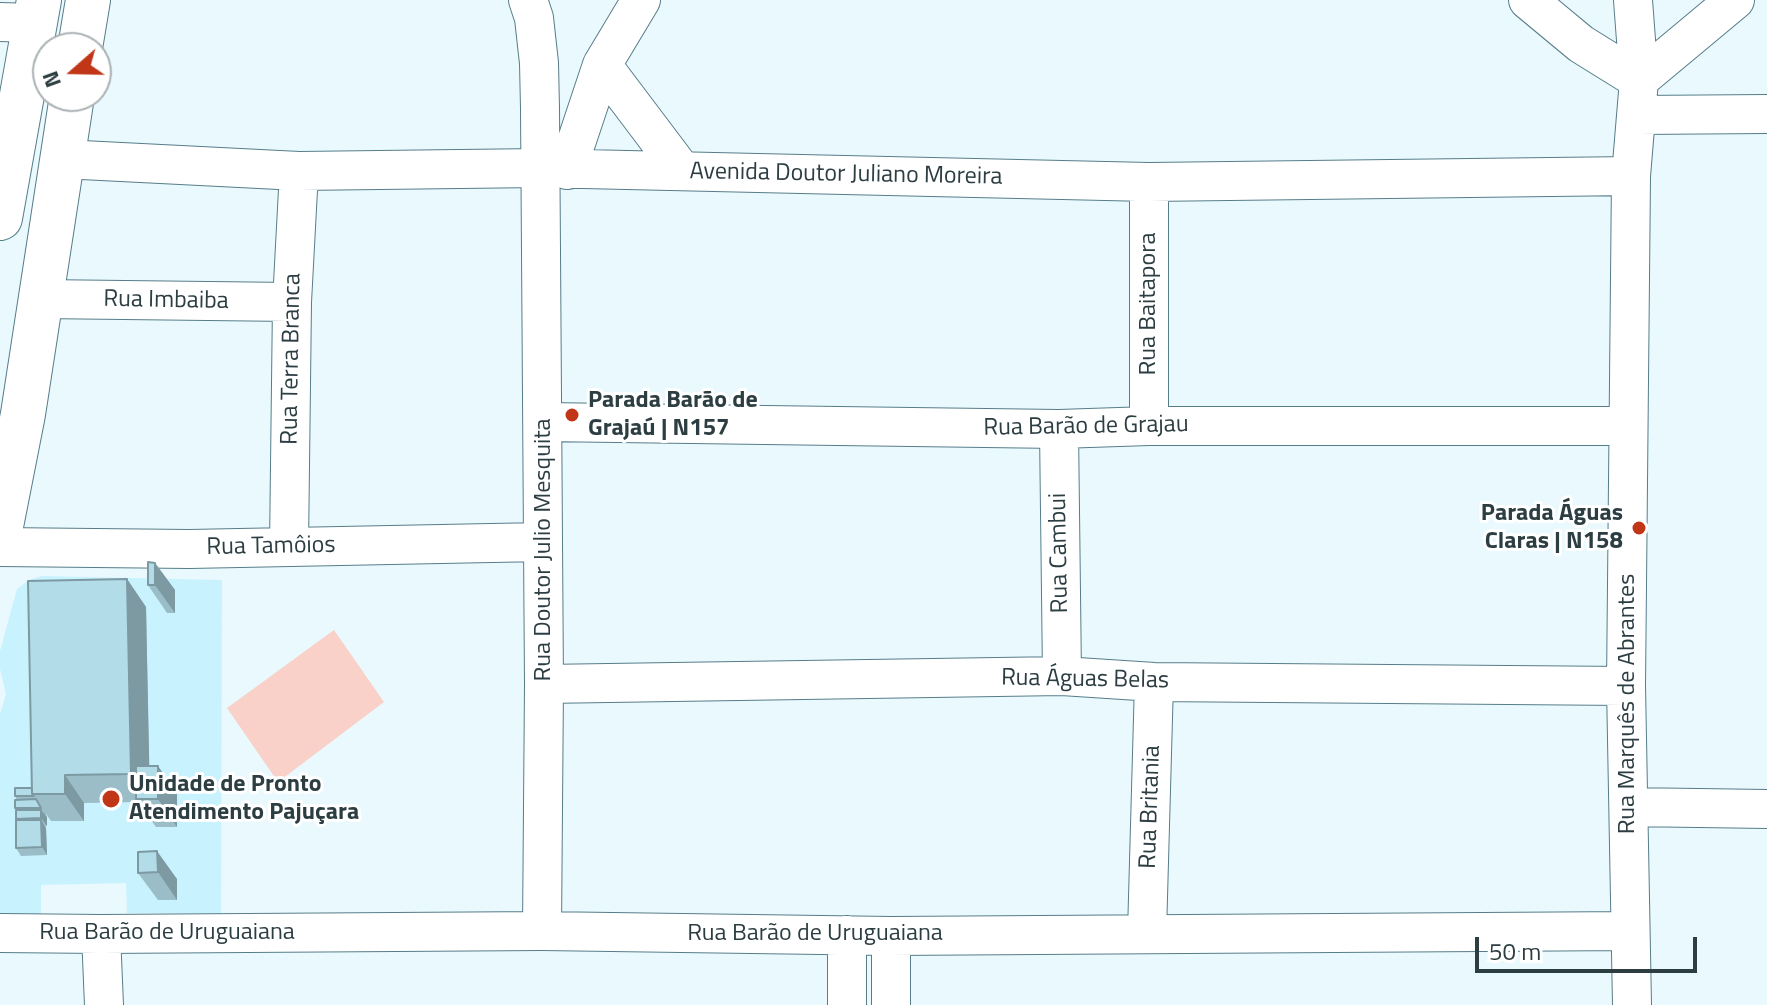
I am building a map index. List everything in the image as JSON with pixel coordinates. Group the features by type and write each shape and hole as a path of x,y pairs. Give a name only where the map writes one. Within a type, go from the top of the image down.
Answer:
{"main road":[{"path":"83,32 88,0"},
{"path":"0,218 25,15"},
{"path":"0,531 23,414 69,112"}],"street":[{"name":"Rua Doutor Julio Mesquita","path":"528,0 534,18 554,169 542,542 542,931"},
{"path":"554,169 602,65 641,0"},
{"path":"1528,0 1638,97 1767,114"},
{"name":"Rua Marquês de Abrantes","path":"1632,1005 1626,686 1631,176 1638,97 1633,0"},
{"path":"1638,97 1735,0"},
{"path":"602,65 682,171"},
{"name":"Avenida Doutor Juliano Moreira","path":"62,159 299,171 554,169 1149,182 1631,176"},
{"name":"Rua Terra Branca","path":"289,547 292,302 299,171"},
{"name":"Rua Baitapora","path":"1149,182 1149,426"},
{"name":"Rua Imbaiba","path":"40,299 292,302"},
{"name":"Rua Barão de Grajau","path":"544,422 1059,429 1149,426 1628,426"},
{"name":"Rua Cambui","path":"1059,429 1062,676"},
{"name":"Rua Tamôios","path":"0,547 289,547 542,542"},
{"name":"Rua Águas Belas","path":"544,684 1062,676 1154,682 1626,686"},
{"name":"Rua Britania","path":"1147,933 1154,682"},
{"path":"1629,807 1767,809"},
{"name":"Rua Barão de Uruguaiana","path":"0,933 542,931 891,936 1630,931"},
{"path":"101,934 104,1005"},
{"path":"847,935 847,1005"},
{"path":"891,936 891,1005"}],"shaded area":[{"name":"Unidade de Pronto Atendimento Pajuçara","path":"42,576 222,580 221,914 127,913 126,883 41,885 41,915 0,914 0,714 6,694 0,669 0,651 17,589 29,580"},
{"path":"334,630 384,702 278,782 227,708"}],"building":[{"path":"148,562 155,563 155,585 148,585"},
{"path":"127,579 131,774 65,775 65,794 32,794 28,581"},
{"path":"136,766 158,766 158,799 136,799"},
{"path":"15,788 32,788 34,796 15,796"},
{"path":"36,799 41,808 15,808 15,800"},
{"path":"16,810 41,810 41,818 16,819"},
{"path":"16,820 41,820 42,847 16,848"},
{"path":"157,851 158,872 138,873 138,852"}],"place":[{"name":"Parada Barão de Grajaú | N157","path":"572,415"},
{"name":"Parada Águas Claras | N158","path":"1639,528"},
{"name":"Unidade de Pronto Atendimento Pajuçara","path":"111,799"}]}
